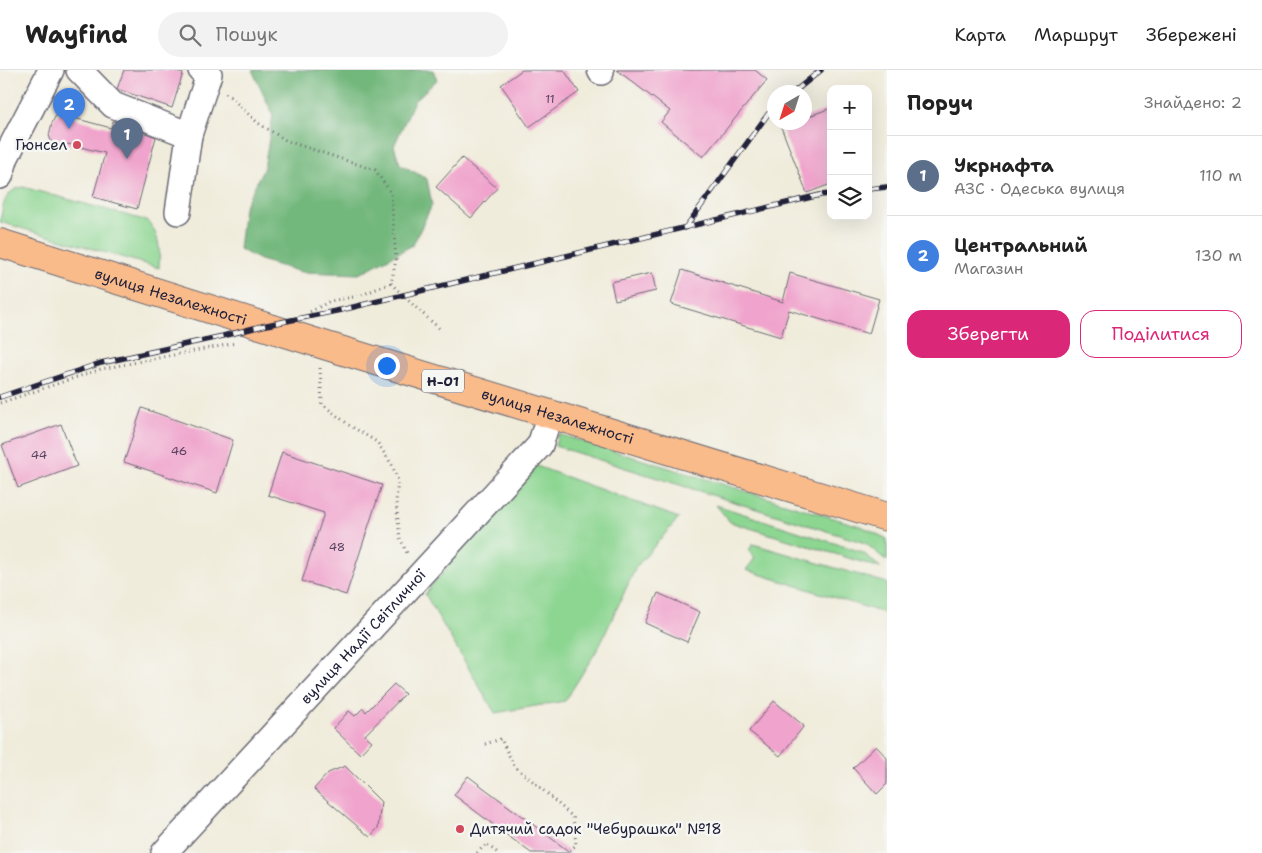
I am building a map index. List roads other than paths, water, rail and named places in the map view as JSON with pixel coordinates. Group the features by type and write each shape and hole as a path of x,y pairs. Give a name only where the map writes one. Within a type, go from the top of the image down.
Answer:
{"main road":[{"name":"вулиця Незалежності","path":"0,244 887,517"}],"street":[{"path":"0,176 6,157 51,70"},
{"path":"79,70 113,105 189,134"},
{"path":"178,212 189,134 205,72"},
{"name":"вулиця Надії Світличної","path":"164,853 540,445 550,414"}],"railway":[{"path":"803,85 821,70"},
{"path":"685,228 767,115"},
{"path":"872,189 887,187"},
{"path":"0,397 101,363 341,310 827,194"}],"place":[{"name":"Центральний","path":"69,129"},
{"name":"Гюнсел","path":"77,145"},
{"name":"Укрнафта","path":"127,159"},
{"name":"Дитячий садок \"Чебурашка\" №18","path":"460,829"}]}
